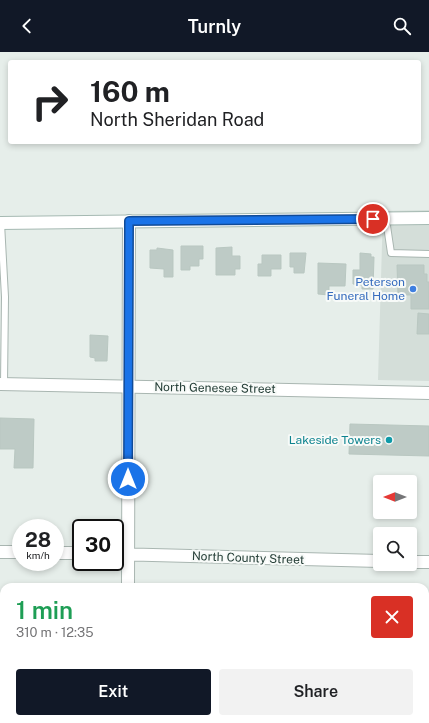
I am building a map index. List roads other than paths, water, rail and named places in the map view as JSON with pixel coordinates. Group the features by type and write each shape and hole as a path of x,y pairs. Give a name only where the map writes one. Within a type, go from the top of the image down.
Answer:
{"street":[{"path":"1,223 429,218"},
{"path":"128,583 129,221"},
{"name":"North Genesee Street","path":"2,384 429,393"},
{"path":"0,552 12,552"},
{"name":"North County Street","path":"124,554 373,561"},
{"path":"417,562 429,562"}],"lane":[{"path":"386,219 391,253 429,254"},
{"path":"1,223 5,297 2,384"}],"place":[{"name":"Peterson Funeral Home","path":"413,289"},
{"name":"Lakeside Towers","path":"389,440"}]}
